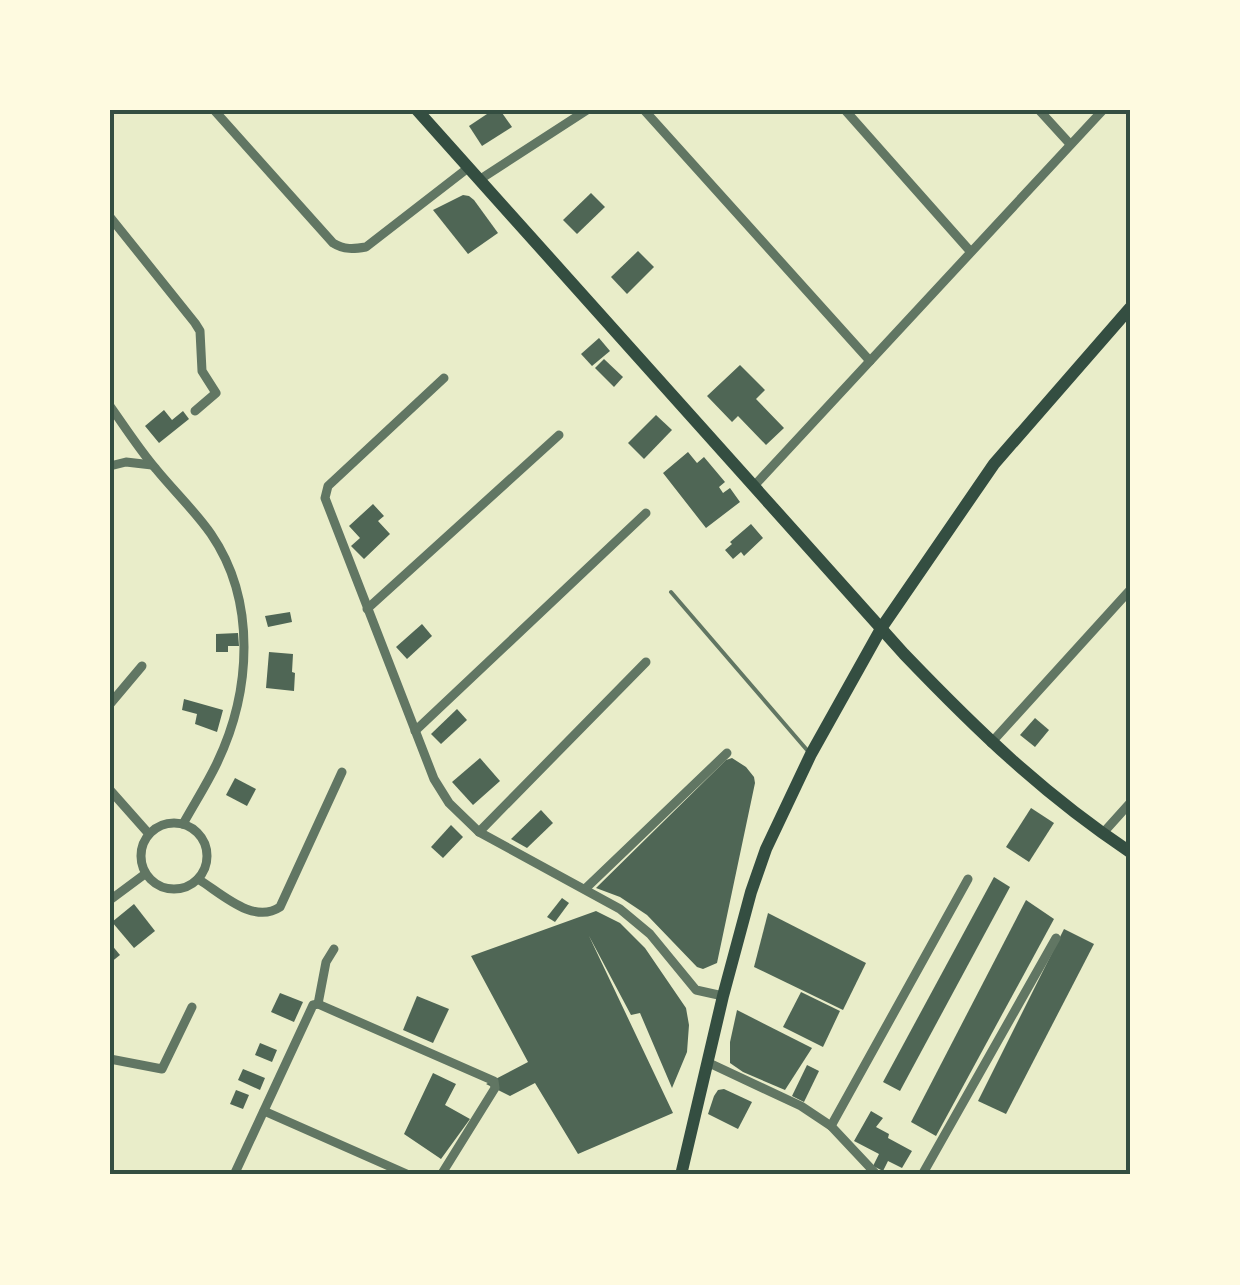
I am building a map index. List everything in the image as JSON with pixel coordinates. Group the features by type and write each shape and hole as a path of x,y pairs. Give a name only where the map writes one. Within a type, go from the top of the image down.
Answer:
{"main road":[{"path":"416,110 916,666 991,743 1044,790 1130,852"},
{"path":"681,1175 751,892 766,849 810,754 882,627 994,464 1130,308"}],"street":[{"path":"214,110 340,248 366,247 468,168"},
{"path":"479,180 587,110"},
{"path":"644,110 870,361"},
{"path":"844,110 970,251"},
{"path":"1039,110 1070,144"},
{"path":"754,486 1103,110"},
{"path":"110,217 200,332 202,371 216,393 195,410"},
{"path":"444,378 328,486 325,498 442,792 458,814 479,832 638,922 696,990 723,996"},
{"path":"110,406 152,466 212,534 234,580 245,631 242,681 232,726 217,764 182,824"},
{"path":"367,609 559,435"},
{"path":"110,466 126,462 152,466"},
{"path":"415,731 646,512"},
{"path":"991,743 1130,590"},
{"path":"479,832 646,662"},
{"path":"110,704 142,666"},
{"path":"585,889 727,753"},
{"path":"198,879 254,912 268,913 280,907 342,772"},
{"path":"110,790 149,834"},
{"path":"1103,833 1130,803"},
{"path":"168,823 182,824 196,831 205,844 206,868 198,879 182,888 165,888 145,874 140,853 149,834 168,823"},
{"path":"110,900 145,874"},
{"path":"831,1126 968,879"},
{"path":"922,1175 1056,938"},
{"path":"234,1175 316,1004 326,962 334,948"},
{"path":"316,1004 494,1081 494,1088 441,1175"},
{"path":"110,1060 162,1069 192,1007"},
{"path":"707,1062 801,1106 831,1126 877,1175"},
{"path":"264,1110 408,1175"}],"lane":[{"path":"670,592 810,754"}],"building":[{"path":"493,110 500,110 512,127 482,146 469,126"},
{"path":"591,193 605,207 577,234 563,220"},
{"path":"463,195 474,200 498,233 468,254 433,210"},
{"path":"638,251 654,267 627,294 611,277"},
{"path":"599,338 610,351 592,366 581,354"},
{"path":"604,359 623,377 614,387 595,368"},
{"path":"740,365 765,390 756,399 784,428 766,445 738,416 732,422 707,396"},
{"path":"164,410 172,420 183,411 189,419 159,443 145,426"},
{"path":"656,415 672,430 644,459 628,443"},
{"path":"688,452 697,463 704,457 725,482 719,487 723,493 730,488 740,502 706,528 663,473"},
{"path":"373,504 384,516 378,521 390,534 364,559 351,546 360,538 349,526"},
{"path":"751,524 763,538 744,556 741,552 733,559 725,550"},
{"path":"290,612 292,622 268,627 265,616"},
{"path":"422,624 432,636 407,659 396,647"},
{"path":"238,633 239,646 228,646 228,652 216,652 216,634"},
{"path":"269,652 293,654 294,691 266,688"},
{"path":"184,699 223,710 217,732 195,724 197,714 182,710"},
{"path":"457,709 467,720 441,744 431,734"},
{"path":"1035,718 1049,730 1035,747 1020,735"},
{"path":"480,758 500,781 473,805 452,782"},
{"path":"732,758 746,767 755,783 717,963 703,969 647,915 620,897 596,888"},
{"path":"235,778 256,789 247,806 226,795"},
{"path":"1031,808 1054,823 1029,862 1006,847"},
{"path":"541,810 553,823 527,848 511,839"},
{"path":"451,825 463,837 443,858 431,847"},
{"path":"994,877 1010,887 900,1091 883,1082"},
{"path":"562,898 569,903 555,922 547,917"},
{"path":"1026,900 1054,919 936,1136 911,1122"},
{"path":"134,904 155,931 134,948 112,922"},
{"path":"596,911 620,923 645,948 686,1008 687,1052 672,1088 640,1013 631,1015 589,936 673,1113 578,1154 535,1083 510,1096 486,1084 528,1062 471,956"},
{"path":"768,913 866,963 843,1010 754,967"},
{"path":"1064,929 1094,944 1006,1114 978,1101"},
{"path":"110,943 120,955 110,963"},
{"path":"801,992 840,1011 823,1047 783,1027"},
{"path":"280,993 303,1002 294,1022 271,1012"},
{"path":"417,996 449,1009 433,1043 403,1030"},
{"path":"737,1010 812,1048 785,1090 730,1063"},
{"path":"260,1043 277,1050 272,1062 255,1055"},
{"path":"807,1065 819,1071 804,1102 792,1096"},
{"path":"243,1069 265,1078 260,1090 238,1080"},
{"path":"433,1073 456,1084 445,1105 470,1119 441,1159 404,1134"},
{"path":"724,1089 752,1102 738,1129 708,1114 714,1096"},
{"path":"236,1090 249,1095 243,1109 230,1104"},
{"path":"871,1111 883,1118 876,1127 912,1151 902,1168 888,1161 883,1171 873,1166 879,1154 854,1141"}]}
